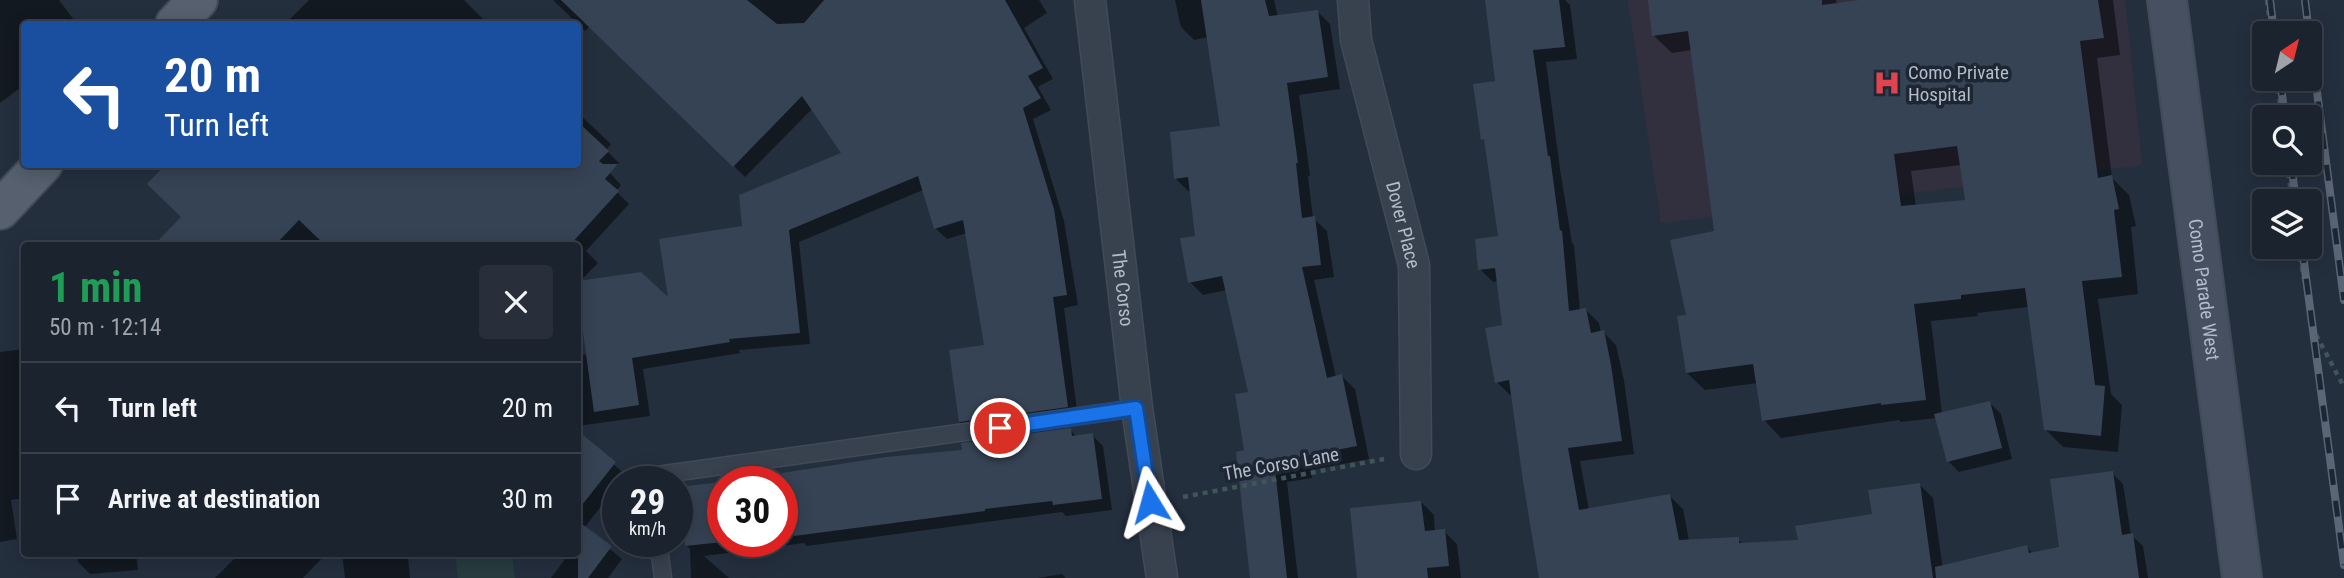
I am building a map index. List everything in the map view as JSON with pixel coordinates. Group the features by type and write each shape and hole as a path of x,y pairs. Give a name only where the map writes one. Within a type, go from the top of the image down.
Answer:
{"main road":[{"path":"178,21 198,0"},
{"path":"0,210 39,168"}],"street":[{"name":"The Corso","path":"1090,0 1136,408 1162,578"},
{"name":"Dover Place","path":"1353,0 1356,40 1414,265 1416,454"},
{"name":"Como Parade West","path":"2167,0 2242,578"}],"lane":[{"path":"693,470 1136,408"},
{"path":"660,557 663,578"}],"path":[{"path":"2267,0 2270,21"},
{"path":"2300,259 2314,331 2344,387"},
{"name":"The Corso Lane","path":"1150,502 1416,454"}],"shaded area":[{"name":"Como Private Hospital","path":"1628,0 2125,0 2142,165 1661,223"}],"green space":[{"path":"455,557 512,557 515,578 458,578"}],"building":[{"path":"561,0 747,0 777,24 804,23 824,0 1005,0 1043,68 1028,76 1041,98 1023,108 1054,209 1067,295 1053,297 1068,407 959,422 949,350 984,345 963,220 934,229 918,176 789,230 800,333 729,339 730,342 632,358 639,405 594,412 581,318 581,281 641,272 668,297 659,239 742,226 739,195 841,153 802,96 733,167"},
{"path":"1201,0 1265,0 1269,16 1318,10 1328,77 1287,83 1302,218 1315,216 1321,265 1302,267 1327,378 1342,374 1357,446 1299,457 1300,466 1275,469 1287,578 1250,578 1236,452 1244,450 1235,394 1248,392 1222,276 1188,283 1180,238 1195,236 1188,177 1174,179 1170,132 1220,126"},
{"path":"1485,0 1559,0 1565,47 1533,50 1560,231 1562,230 1569,311 1586,308 1591,333 1604,330 1622,441 1568,448 1579,510 1670,494 1679,540 1739,537 1739,543 1798,540 1795,526 1872,514 1868,490 1920,483 1933,578 1539,578 1509,380 1495,383 1485,328 1502,325 1495,268 1478,270 1475,239 1498,236 1473,84 1495,81"},
{"path":"1648,0 1822,0 1822,5 1859,0 2098,0 2104,38 2080,41 2098,178 2112,175 2119,209 2114,210 2122,277 2082,281 2095,385 2105,386 2101,436 2044,430 2025,288 1961,295 1961,299 1914,304 1926,400 1881,403 1762,421 1753,364 1686,373 1677,316 1686,315 1670,240 1714,231 1688,31 1652,36","holes":["1957,146 1965,200 1901,206 1894,154"]},
{"path":"581,125 609,151 599,161 603,164 618,164 605,179 619,191 573,242 322,242 299,220 278,242 157,242 181,217 147,184 162,168 581,168"},
{"path":"1990,401 2002,448 1947,462 1934,414"},
{"path":"1071,428 1072,436 1093,433 1102,499 1053,505 1052,501 985,509 798,535 798,471 886,457 962,450 961,443"},
{"path":"581,433 616,462 613,466 602,466 602,480 581,506"},
{"path":"2113,471 2122,535 2133,533 2139,578 1936,578 1935,567 2027,545 2029,553 2059,547 2050,479"},
{"path":"707,484 707,544 693,545 693,485"},
{"path":"1421,501 1425,531 1445,529 1449,566 1427,568 1428,578 1357,578 1350,508"},
{"path":"581,523 602,539 604,557 588,578 578,578"}],"railway":[{"path":"2270,0 2273,21"},
{"path":"2305,0 2308,21"},
{"path":"2282,91 2283,105"},
{"path":"2317,91 2344,300"},
{"path":"2293,175 2294,189"},
{"path":"2304,259 2344,565"}],"place":[{"name":"Como Private Hospital","path":"1887,83"}],"route":[{"path":"1000,428 1136,408 1150,502"}]}
